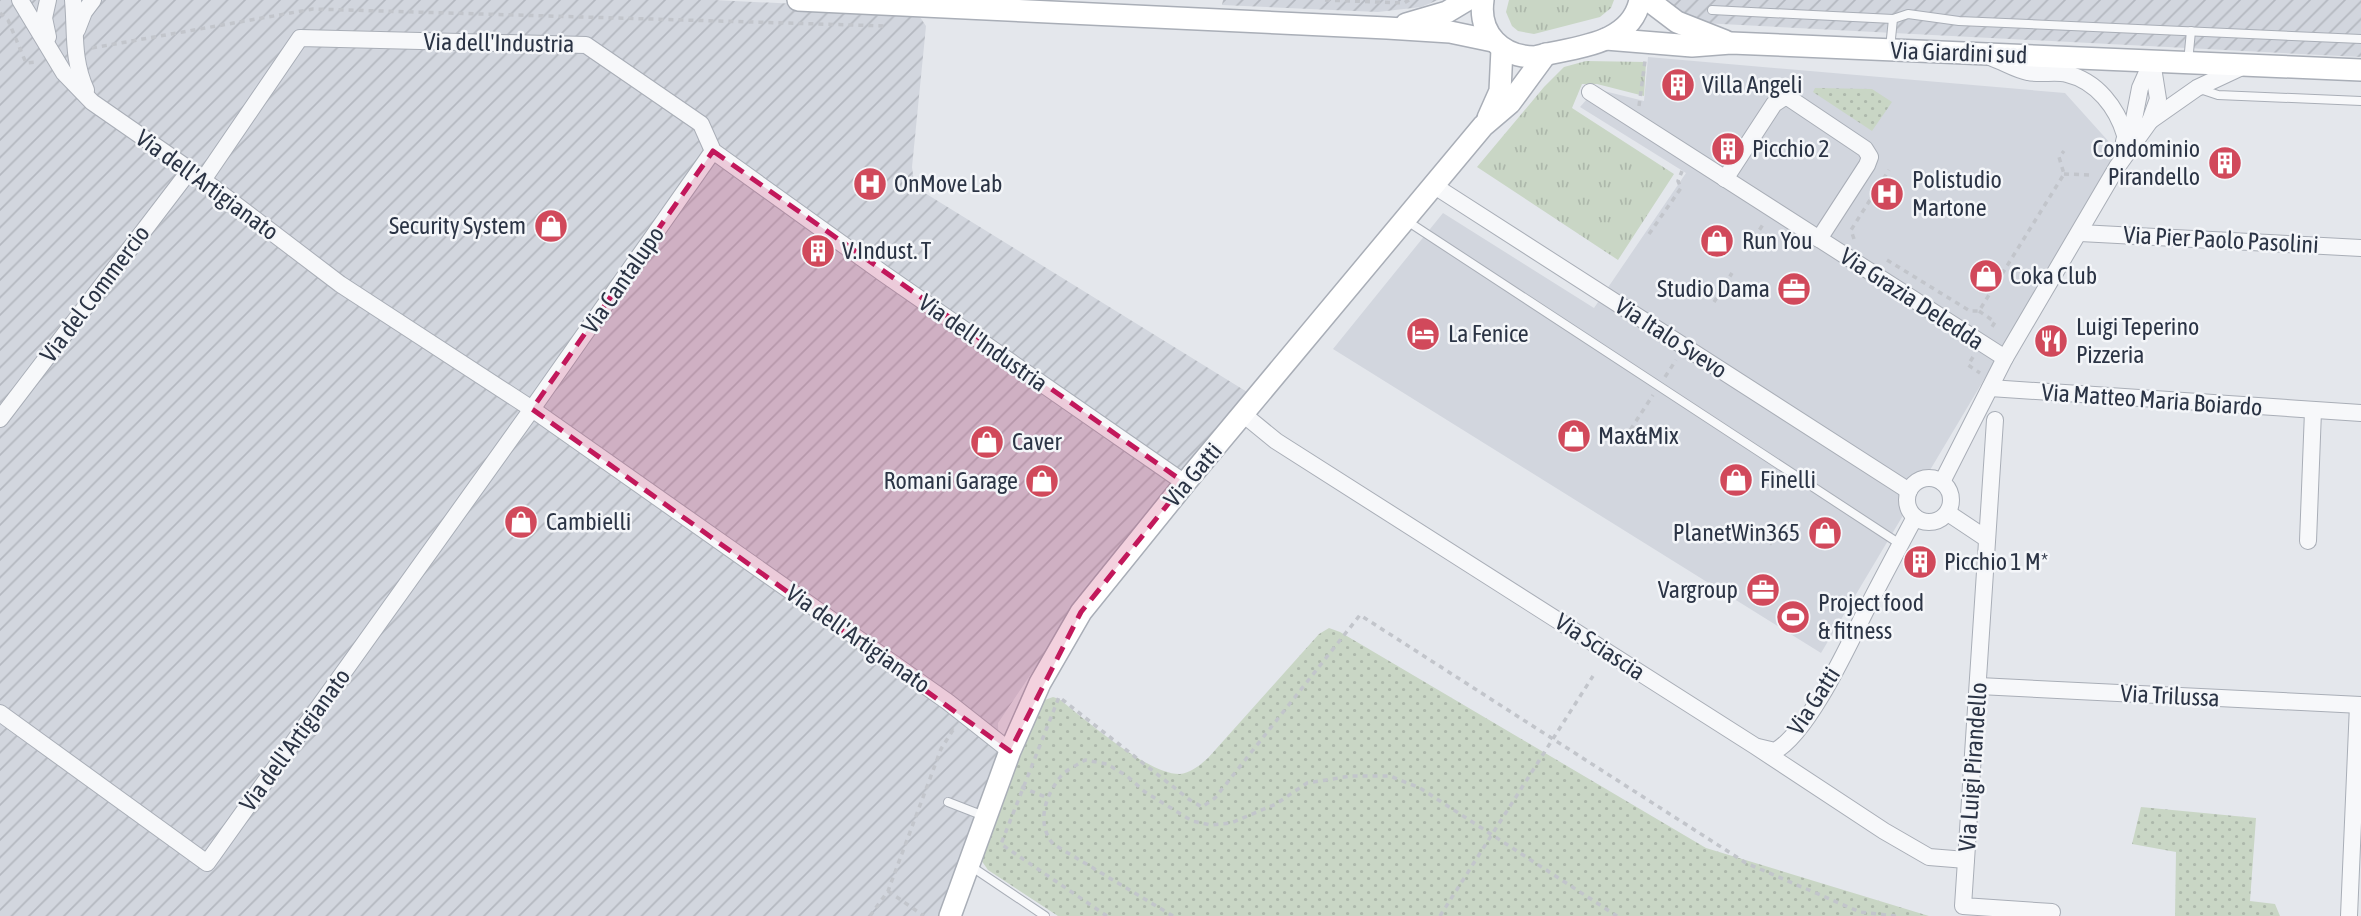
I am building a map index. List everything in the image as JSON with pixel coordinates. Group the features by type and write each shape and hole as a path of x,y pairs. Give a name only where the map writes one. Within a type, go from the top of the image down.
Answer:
{"main road":[{"path":"798,0 1387,28 1422,21 1447,12 1467,0"},
{"path":"1483,0 1483,20 1497,45"},
{"name":"Via Giardini sud","path":"1387,28 1450,32 1497,45 1523,57 1606,39 1631,22 1640,0"},
{"name":"Via Giardini sud","path":"1648,0 1677,22 1731,43"},
{"name":"Via Giardini sud","path":"1606,39 1692,46 1731,43 2361,70"},
{"name":"Via Gatti","path":"1483,126 1500,91 1497,45"},
{"name":"Via Gatti","path":"950,916 1010,751 1040,683 1081,612 1242,414 1483,126 1510,103 1546,54"}],"street":[{"name":"Via dell'Artigianato","path":"20,0 64,73 92,102 190,170 340,284 532,409 948,702 1010,751"},
{"name":"Via dell'Artigianato","path":"48,0 44,18 51,50"},
{"path":"73,0 78,71 92,102"},
{"path":"74,39 84,12 93,0"},
{"name":"Via dell'Industria","path":"203,180 300,38 586,45 701,124 713,151 884,274 1185,483"},
{"path":"1984,54 2027,72 2068,74 2094,88 2120,117 2125,135"},
{"path":"1942,482 2004,358 2117,167 2150,121 2158,99 2152,61"},
{"path":"2117,167 2125,135 2134,119 2140,88 2152,61"},
{"path":"2150,121 2197,88 2246,65"},
{"name":"Via Grazia Deledda","path":"1590,92 2004,358"},
{"name":"Via Grazia Deledda","path":"1725,179 1774,104 1789,98 1865,149 1870,157 1819,239"},
{"name":"Via Cantalupo","path":"532,409 713,151"},
{"name":"Via del Commercio","path":"0,419 190,170"},
{"name":"Via Italo Svevo","path":"1433,186 1909,491"},
{"name":"Via Pier Paolo Pasolini","path":"2080,233 2361,247"},
{"name":"Via Matteo Maria Boiardo","path":"1990,388 2361,414"},
{"name":"Via dell'Artigianato","path":"0,713 207,863 532,409"},
{"path":"2308,541 2314,411"},
{"name":"Via Sciascia","path":"1242,414 1276,441 1917,851 1929,857 1966,860"},
{"name":"Via Luigi Pirandello","path":"1995,420 1963,906 2052,912"},
{"path":"1923,478 1942,482 1947,486 1952,499 1948,513 1933,522 1915,517 1907,502 1909,491 1923,478"},
{"path":"1948,513 1987,539"},
{"name":"Via Gatti","path":"1755,746 1775,751 1798,729 1831,678 1915,517"},
{"name":"Via Trilussa","path":"1979,686 2360,705"},
{"path":"2349,916 2360,705"}],"lane":[{"path":"1712,10 1893,19 1908,14 1959,21 2361,39"},
{"path":"1890,50 1893,19"},
{"path":"2188,62 2191,31"},
{"path":"2197,88 2218,95 2361,101"},
{"path":"1405,219 1900,544"},
{"path":"948,802 986,818"},
{"path":"970,865 1045,916"}],"path":[{"path":"1325,0 1405,3 1409,0"},
{"path":"1637,122 1646,52"},
{"path":"1883,257 1970,311 1979,311 2064,174 2060,158 2064,151"},
{"path":"1649,234 1681,188 1678,181 1689,156"},
{"path":"1863,244 1853,238 1851,230 1889,170"},
{"path":"2064,174 2091,175"},
{"path":"1714,302 1732,273"},
{"path":"1745,527 1772,544"},
{"path":"1107,916 1001,844 1059,697 1202,807 1215,798 1360,615 1746,863 1860,912 1896,916"},
{"path":"1440,916 1593,676"},
{"path":"870,916 888,891 941,749 953,730"},
{"path":"1173,916 1053,844 1044,833 1043,816 1048,798 1062,774 1084,760 1107,764 1192,821 1210,825 1231,823 1276,804 1307,783 1351,776 1390,776 1420,788 1617,916"},
{"path":"1000,778 1048,798"},
{"path":"888,891 924,916"}],"highlighted area":[{"path":"713,151 1185,483 1081,612 1010,751 532,409"}],"shaded area":[{"path":"0,0 714,0 903,9 918,14 926,26 912,167 914,182 920,190 1252,395 1076,607 998,723 999,764 943,916 0,916"},
{"path":"1223,0 1438,0 1421,7 1378,12 1222,5"},
{"path":"1661,0 2361,0 2361,57 1702,23 1675,11"},
{"path":"1648,57 2065,93 2119,153 1821,653 1333,349 1443,213 1594,308 1686,173 1580,107 1596,89 1644,101"}],"green space":[{"path":"1509,0 1614,0 1611,8 1600,17 1534,34 1518,31 1512,26 1506,12"},
{"path":"1586,61 1646,62 1644,96 1597,84 1582,84 1572,108 1674,174 1618,260 1477,167 1564,67"},
{"path":"1815,88 1872,89 1892,102 1872,131 1813,92"},
{"path":"1329,628 1706,848 1929,916 1058,916 988,870 981,860 1039,702 1053,697 1059,699 1100,732 1151,766 1167,772 1184,773 1208,758 1319,634"},
{"path":"2141,807 2256,818 2250,901 2275,904 2280,916 2175,916 2176,852 2132,844"}],"place":[{"name":"Villa Angeli","path":"1678,85"},
{"name":"Picchio 2","path":"1728,149"},
{"name":"Condominio Pirandello","path":"2225,163"},
{"name":"OnMove Lab","path":"870,184"},
{"name":"Polistudio Martone","path":"1887,194"},
{"name":"Security System","path":"551,226"},
{"name":"Run You","path":"1717,241"},
{"name":"V.Indust. T","path":"818,251"},
{"name":"Coka Club","path":"1986,276"},
{"name":"Studio Dama","path":"1794,289"},
{"name":"La Fenice","path":"1423,334"},
{"name":"Luigi Teperino Pizzeria","path":"2051,341"},
{"name":"Max&Mix","path":"1574,436"},
{"name":"Caver","path":"987,442"},
{"name":"Finelli","path":"1736,480"},
{"name":"Romani Garage","path":"1042,481"},
{"name":"Cambielli","path":"521,522"},
{"name":"PlanetWin365","path":"1825,533"},
{"name":"Picchio 1 M*","path":"1920,562"},
{"name":"Vargroup","path":"1763,590"},
{"name":"Project food & fitness","path":"1793,617"}]}
